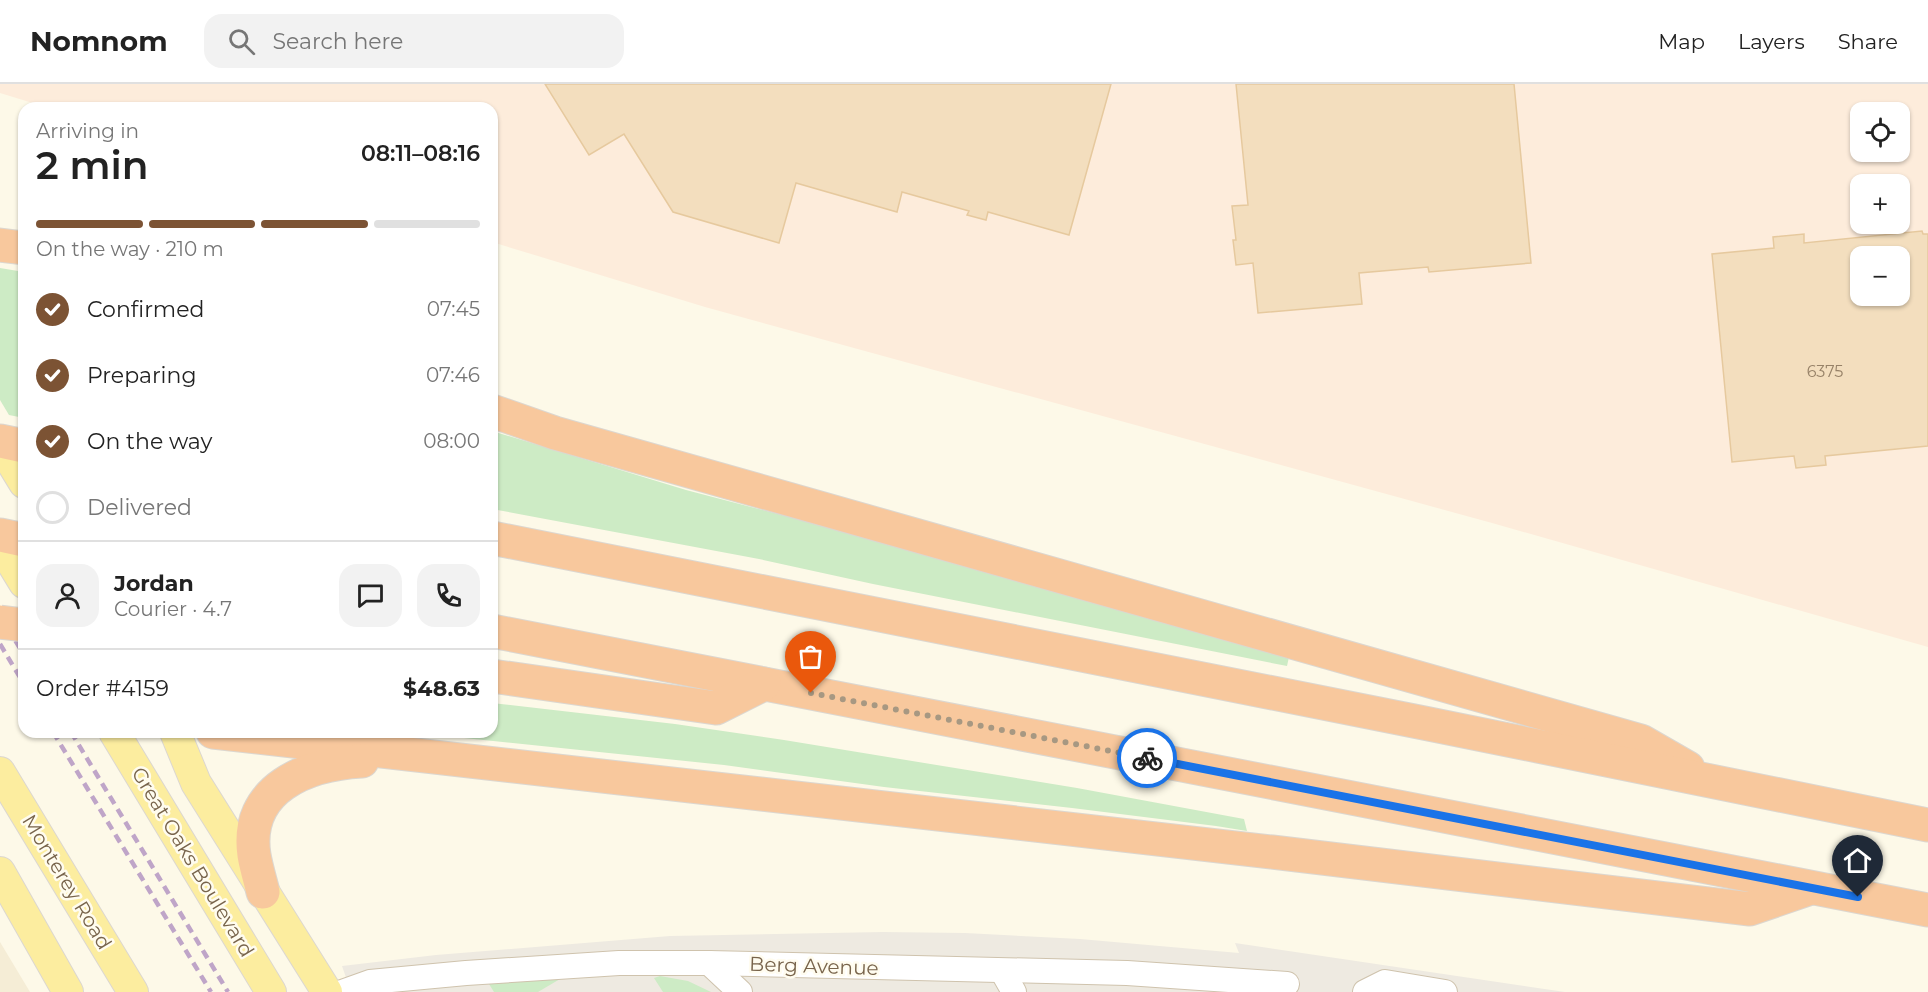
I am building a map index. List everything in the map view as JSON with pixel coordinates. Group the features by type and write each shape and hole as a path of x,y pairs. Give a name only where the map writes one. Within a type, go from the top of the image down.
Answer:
{"highway":[{"path":"0,245 18,247"},
{"path":"498,413 555,433 1641,741 1713,783"},
{"path":"0,442 18,445"},
{"path":"0,535 18,539"},
{"path":"498,539 1928,825"},
{"path":"0,622 18,624"},
{"path":"498,632 1928,910"},
{"path":"498,677 716,708 764,684"},
{"path":"263,738 1143,837 1750,909 1811,888"},
{"path":"263,892 254,855 254,835 258,814 280,784 306,771 336,762 423,757"}],"main road":[{"path":"0,442 18,473"},
{"path":"0,544 18,573"},
{"name":"Great Oaks Boulevard","path":"118,738 271,992"},
{"path":"177,738 196,783 327,992"},
{"name":"Monterey Road","path":"0,772 133,992"},
{"path":"0,872 68,992"}],"lane":[{"name":"Berg Avenue","path":"342,992 370,982 619,963 1127,973 1287,984"},
{"path":"709,963 740,992"},
{"path":"1002,971 1014,992"},
{"path":"1365,992 1385,982 1445,992"}],"shaded area":[{"path":"0,84 1928,84 1928,647 1492,523 705,307 498,244 498,102 29,102 0,93"},
{"path":"883,932 965,933 1080,939 1239,953 1235,943 1565,992 351,992 342,966 436,955 670,936"},
{"path":"0,942 30,992 0,992"}],"green space":[{"path":"0,268 18,271 18,417 9,415 0,400"},
{"path":"498,433 686,490 1291,648 1287,666 873,584 759,559 498,510"},
{"path":"498,704 675,724 1077,788 1244,819 1247,831 884,787 724,765 464,738 498,738"},
{"path":"660,976 688,981 711,992 663,992 654,978"},
{"path":"546,978 560,979 538,992 494,992 489,984"}],"building":[{"path":"545,84 1111,84 1069,235 988,212 986,220 967,215 969,211 902,192 897,212 796,183 779,243 673,212 624,134 589,155"},
{"path":"1236,84 1514,84 1531,263 1429,272 1428,267 1359,273 1362,304 1258,313 1253,263 1236,265 1233,240 1236,240 1232,206 1248,205"},
{"path":"1922,231 1923,234 1928,234 1928,446 1825,456 1826,465 1796,468 1794,456 1732,462 1712,254 1774,248 1773,237 1804,234 1804,243"}],"railway":[{"path":"0,615 18,645"},
{"path":"0,644 18,674"},
{"path":"57,738 211,992"},
{"path":"75,738 228,992"}],"way so far":[{"path":"811,693 1147,758"}],"route":[{"path":"1147,758 1858,897"}]}
